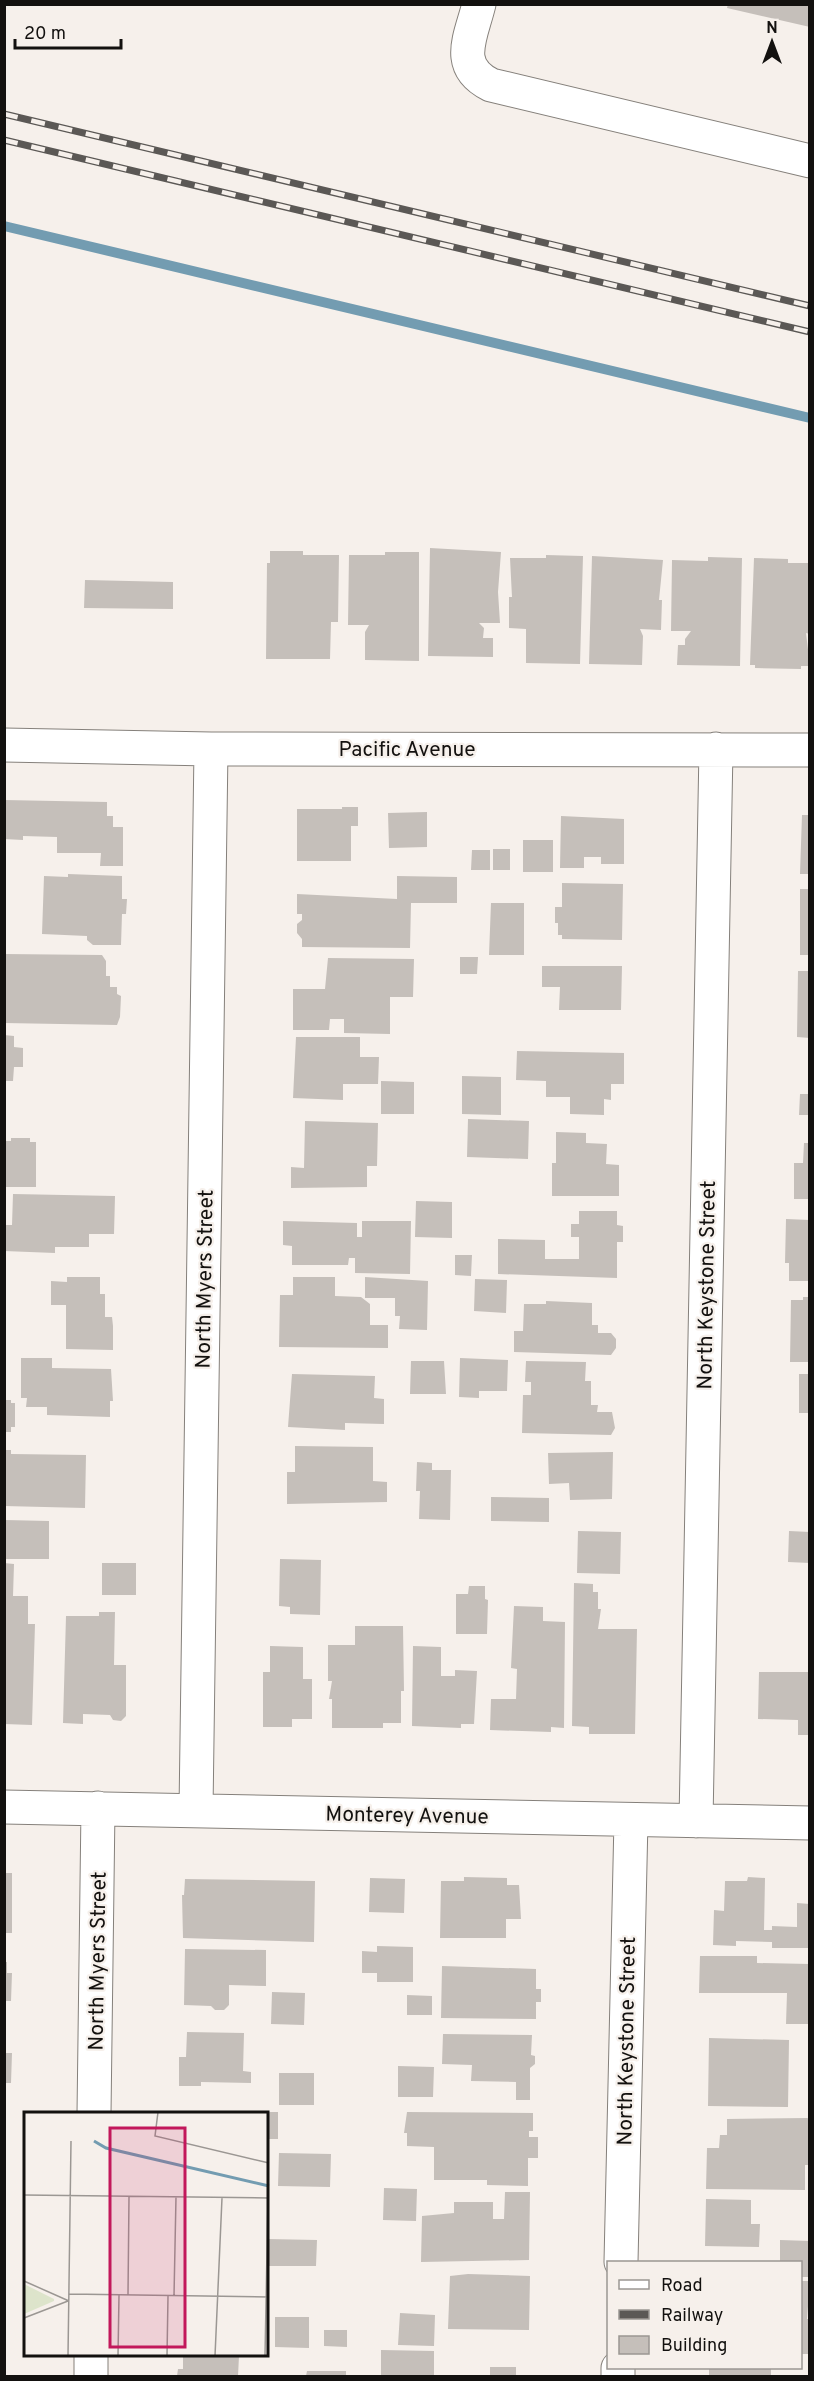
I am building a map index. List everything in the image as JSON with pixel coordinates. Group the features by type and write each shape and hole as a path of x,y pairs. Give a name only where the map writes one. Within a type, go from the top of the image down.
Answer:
{"street":[{"path":"479,4 467,62 471,72 491,85 810,161"},
{"name":"Pacific Avenue","path":"4,745 211,749 810,750"},
{"name":"North Myers Street","path":"196,1810 211,749"},
{"name":"North Keystone Street","path":"696,1821 716,749"},
{"name":"Monterey Avenue","path":"4,1807 810,1823"},
{"name":"North Myers Street","path":"94,2112 98,1808"},
{"name":"North Keystone Street","path":"621,2261 632,1820"},
{"path":"91,2357 91,2376"}],"building":[{"path":"728,4 810,4 810,27 727,8"},
{"path":"430,548 501,552 498,592 500,623 479,623 484,628 483,638 493,638 493,657 428,656"},
{"path":"270,551 303,551 303,555 339,555 338,622 331,622 330,659 266,659 267,563 270,563"},
{"path":"385,552 419,552 419,661 365,660 365,632 369,625 348,625 349,555 385,555"},
{"path":"546,555 583,556 580,664 526,663 526,629 509,628 509,597 512,597 510,558 546,558"},
{"path":"592,556 663,560 659,600 662,600 661,630 640,629 643,636 642,665 589,664"},
{"path":"708,557 742,558 740,666 677,665 678,645 685,645 685,639 691,631 671,631 672,560 708,561"},
{"path":"754,558 788,559 788,563 810,563 810,634 806,633 810,666 801,666 801,669 755,668 755,665 750,665"},
{"path":"85,580 173,582 173,609 84,608"},
{"path":"4,800 107,802 107,816 113,816 113,827 123,827 123,866 100,866 101,853 57,853 57,837 23,836 23,840 4,839"},
{"path":"342,807 358,807 358,826 351,826 351,861 297,861 297,809 342,809"},
{"path":"427,812 427,847 389,848 388,813"},
{"path":"802,815 810,815 810,874 800,874"},
{"path":"561,816 624,819 624,864 601,864 601,857 584,857 584,868 560,868"},
{"path":"523,840 553,840 553,872 523,872"},
{"path":"493,849 510,849 510,870 493,870"},
{"path":"472,850 490,850 490,870 471,870"},
{"path":"68,874 122,876 122,899 127,899 126,914 122,914 121,945 93,945 87,940 87,936 42,934 44,876 68,877"},
{"path":"397,876 457,877 457,903 411,903 410,948 302,947 302,939 297,933 297,924 302,920 302,914 297,914 297,894 397,899"},
{"path":"562,883 623,884 622,940 562,939 562,935 558,935 558,923 555,923 555,907 562,907"},
{"path":"800,889 810,889 810,955 800,955"},
{"path":"491,903 524,903 524,955 489,955"},
{"path":"4,954 102,955 106,961 106,976 110,976 110,987 117,987 117,994 121,996 120,1017 117,1025 4,1023"},
{"path":"460,957 478,957 477,974 460,974"},
{"path":"328,958 414,959 413,997 390,997 390,1034 344,1033 344,1019 330,1019 329,1030 293,1030 293,989 325,989"},
{"path":"542,966 622,966 621,1010 559,1010 560,987 542,987"},
{"path":"798,971 810,971 810,1038 797,1037"},
{"path":"4,1035 14,1036 14,1047 23,1048 23,1067 14,1067 13,1081 4,1081"},
{"path":"296,1037 360,1037 360,1057 379,1057 378,1084 343,1084 343,1100 293,1098"},
{"path":"517,1051 624,1053 624,1084 611,1084 611,1100 604,1099 604,1115 570,1114 570,1097 546,1097 546,1081 516,1080"},
{"path":"462,1076 501,1077 501,1115 462,1114"},
{"path":"381,1081 414,1082 414,1114 381,1114"},
{"path":"800,1094 810,1094 810,1115 799,1115"},
{"path":"468,1119 529,1121 528,1159 467,1157"},
{"path":"305,1121 378,1123 377,1166 367,1166 367,1187 291,1188 291,1167 304,1168"},
{"path":"556,1132 586,1133 586,1143 607,1144 606,1164 619,1165 619,1196 552,1196 552,1163 556,1163"},
{"path":"11,1138 30,1138 30,1142 36,1142 36,1187 4,1187 4,1141 11,1141"},
{"path":"804,1143 810,1143 810,1199 794,1199 794,1163 803,1163"},
{"path":"13,1194 115,1196 114,1234 89,1234 89,1247 55,1247 55,1253 4,1251 4,1225 12,1225"},
{"path":"416,1201 452,1202 452,1238 415,1237"},
{"path":"579,1211 617,1211 617,1225 623,1226 623,1242 617,1242 617,1278 498,1274 498,1239 545,1240 545,1259 579,1259 579,1237 571,1237 571,1224 579,1224"},
{"path":"786,1219 810,1220 810,1281 789,1281 789,1263 785,1263"},
{"path":"283,1221 357,1223 357,1237 362,1237 362,1221 411,1221 410,1274 355,1273 355,1258 349,1258 348,1265 292,1265 292,1246 283,1245"},
{"path":"455,1255 472,1255 471,1276 455,1275"},
{"path":"67,1277 100,1277 100,1294 105,1294 105,1317 112,1317 113,1350 66,1349 66,1305 51,1305 51,1281 67,1282"},
{"path":"293,1277 335,1277 335,1296 361,1297 370,1304 370,1325 388,1325 388,1348 279,1347 280,1295 293,1295"},
{"path":"365,1277 428,1281 427,1330 399,1329 400,1316 395,1316 395,1298 365,1298"},
{"path":"475,1279 507,1280 506,1313 474,1311"},
{"path":"803,1297 810,1297 810,1362 790,1362 791,1300 803,1300"},
{"path":"546,1301 592,1303 592,1325 598,1325 598,1333 611,1333 616,1339 616,1348 611,1355 514,1352 514,1331 523,1331 524,1304 546,1304"},
{"path":"21,1358 52,1358 52,1368 111,1369 113,1401 110,1401 110,1417 47,1415 47,1407 26,1407 27,1398 21,1398"},
{"path":"460,1358 508,1360 507,1391 479,1391 479,1398 459,1397"},
{"path":"411,1361 444,1361 446,1394 410,1394"},
{"path":"526,1361 586,1362 585,1381 591,1381 591,1405 598,1405 597,1412 612,1412 615,1428 611,1435 522,1433 523,1395 531,1395 531,1382 525,1382"},
{"path":"292,1374 375,1376 374,1398 384,1399 384,1424 345,1423 345,1430 288,1427"},
{"path":"799,1374 810,1374 810,1413 799,1413"},
{"path":"4,1400 11,1400 11,1403 15,1403 15,1427 11,1427 11,1432 4,1432"},
{"path":"295,1446 373,1447 373,1481 387,1482 387,1502 287,1504 287,1472 295,1472"},
{"path":"4,1450 11,1450 11,1454 86,1455 85,1508 4,1506"},
{"path":"613,1452 612,1499 570,1500 569,1483 549,1484 548,1453"},
{"path":"417,1462 432,1463 432,1470 451,1470 450,1520 419,1519 420,1491 416,1491"},
{"path":"491,1497 549,1498 549,1522 491,1521"},
{"path":"5,1520 49,1521 49,1559 5,1559"},
{"path":"578,1531 621,1532 620,1574 577,1573"},
{"path":"789,1531 810,1532 810,1563 788,1562"},
{"path":"280,1559 321,1560 320,1615 290,1614 290,1607 279,1606"},
{"path":"4,1563 14,1564 13,1596 28,1596 28,1624 35,1624 32,1725 4,1724"},
{"path":"102,1563 136,1563 136,1595 102,1595"},
{"path":"574,1583 593,1584 593,1592 598,1592 598,1609 601,1609 598,1629 637,1629 635,1734 589,1734 589,1727 572,1726"},
{"path":"469,1586 485,1586 485,1599 488,1600 487,1634 456,1634 456,1594 468,1594"},
{"path":"514,1606 543,1607 543,1621 565,1622 564,1728 551,1727 551,1732 490,1730 491,1699 516,1699 517,1669 511,1668"},
{"path":"99,1612 115,1612 114,1665 126,1665 126,1716 121,1721 113,1720 110,1715 83,1714 83,1724 63,1723 66,1616 99,1616"},
{"path":"355,1626 403,1626 404,1691 401,1691 401,1723 383,1723 383,1728 332,1728 332,1699 329,1699 332,1681 328,1681 328,1645 355,1645"},
{"path":"270,1646 303,1647 303,1679 312,1679 312,1719 292,1719 292,1727 263,1727 263,1672 270,1672"},
{"path":"413,1646 441,1647 441,1676 455,1676 455,1670 477,1671 474,1724 461,1724 461,1728 412,1726"},
{"path":"759,1672 810,1672 810,1735 798,1735 798,1720 758,1719"},
{"path":"4,1873 12,1873 12,1933 4,1933"},
{"path":"464,1877 507,1878 507,1885 519,1885 521,1919 506,1919 506,1938 440,1938 441,1881 464,1881"},
{"path":"748,1877 765,1878 764,1930 772,1930 772,1926 797,1927 797,1903 810,1904 810,1948 772,1948 772,1942 736,1941 736,1946 713,1945 714,1910 724,1911 725,1881 747,1881"},
{"path":"370,1878 405,1879 404,1913 369,1912"},
{"path":"185,1879 315,1881 314,1942 183,1938 182,1895 184,1895"},
{"path":"377,1946 413,1947 413,1982 377,1982 377,1973 362,1973 362,1951 377,1952"},
{"path":"185,1949 266,1950 266,1986 229,1985 229,2005 224,2010 215,2010 211,2006 184,2005"},
{"path":"700,1956 757,1956 757,1963 810,1964 810,2024 786,2024 787,1993 699,1993"},
{"path":"5,1962 7,1962 7,1973 12,1973 11,2001 5,2001"},
{"path":"442,1966 536,1969 536,1989 541,1989 541,2002 536,2002 536,2019 441,2018"},
{"path":"272,1992 305,1993 304,2025 271,2024"},
{"path":"407,1995 432,1996 432,2015 407,2015"},
{"path":"187,2032 244,2033 243,2071 251,2072 251,2083 201,2082 201,2086 179,2086 179,2057 186,2057"},
{"path":"443,2034 532,2035 531,2055 535,2056 535,2064 530,2068 530,2100 516,2100 516,2082 471,2081 472,2065 442,2064"},
{"path":"709,2038 789,2040 788,2107 708,2106"},
{"path":"4,2053 12,2053 11,2083 4,2083"},
{"path":"398,2066 434,2067 433,2097 398,2097"},
{"path":"279,2073 314,2073 314,2105 279,2105"},
{"path":"268,2112 278,2112 278,2139 268,2139"},
{"path":"407,2112 533,2113 533,2131 529,2131 529,2137 538,2137 538,2158 528,2158 528,2186 487,2185 487,2180 434,2180 434,2147 407,2146 407,2133 404,2133"},
{"path":"727,2119 810,2119 810,2165 805,2165 805,2190 706,2189 707,2148 719,2148 720,2135 727,2135"},
{"path":"279,2153 331,2154 330,2187 278,2186"},
{"path":"384,2188 417,2189 416,2221 383,2220"},
{"path":"505,2192 530,2192 529,2260 421,2262 422,2216 454,2213 454,2202 493,2202 493,2219 504,2219"},
{"path":"706,2199 751,2200 751,2224 760,2224 759,2247 705,2246"},
{"path":"268,2239 317,2240 316,2266 268,2266"},
{"path":"780,2240 810,2241 810,2277 802,2277 802,2261 780,2261"},
{"path":"468,2274 530,2276 529,2330 448,2329 450,2276"},
{"path":"802,2281 810,2281 807,2319 810,2319 810,2354 802,2354"},
{"path":"400,2313 435,2315 434,2346 398,2345"},
{"path":"275,2317 309,2317 309,2348 275,2347"},
{"path":"324,2330 347,2330 347,2347 324,2346"},
{"path":"381,2350 434,2351 434,2376 381,2376"},
{"path":"183,2357 239,2357 238,2376 177,2376 178,2369 183,2369"},
{"path":"490,2367 516,2367 516,2376 490,2376"},
{"path":"709,2369 771,2369 771,2376 709,2376"},
{"path":"307,2371 346,2371 346,2376 306,2376"}],"waterway":[{"path":"4,226 810,418"}],"railway":[{"path":"4,114 810,306"},
{"path":"4,140 810,332"}]}
